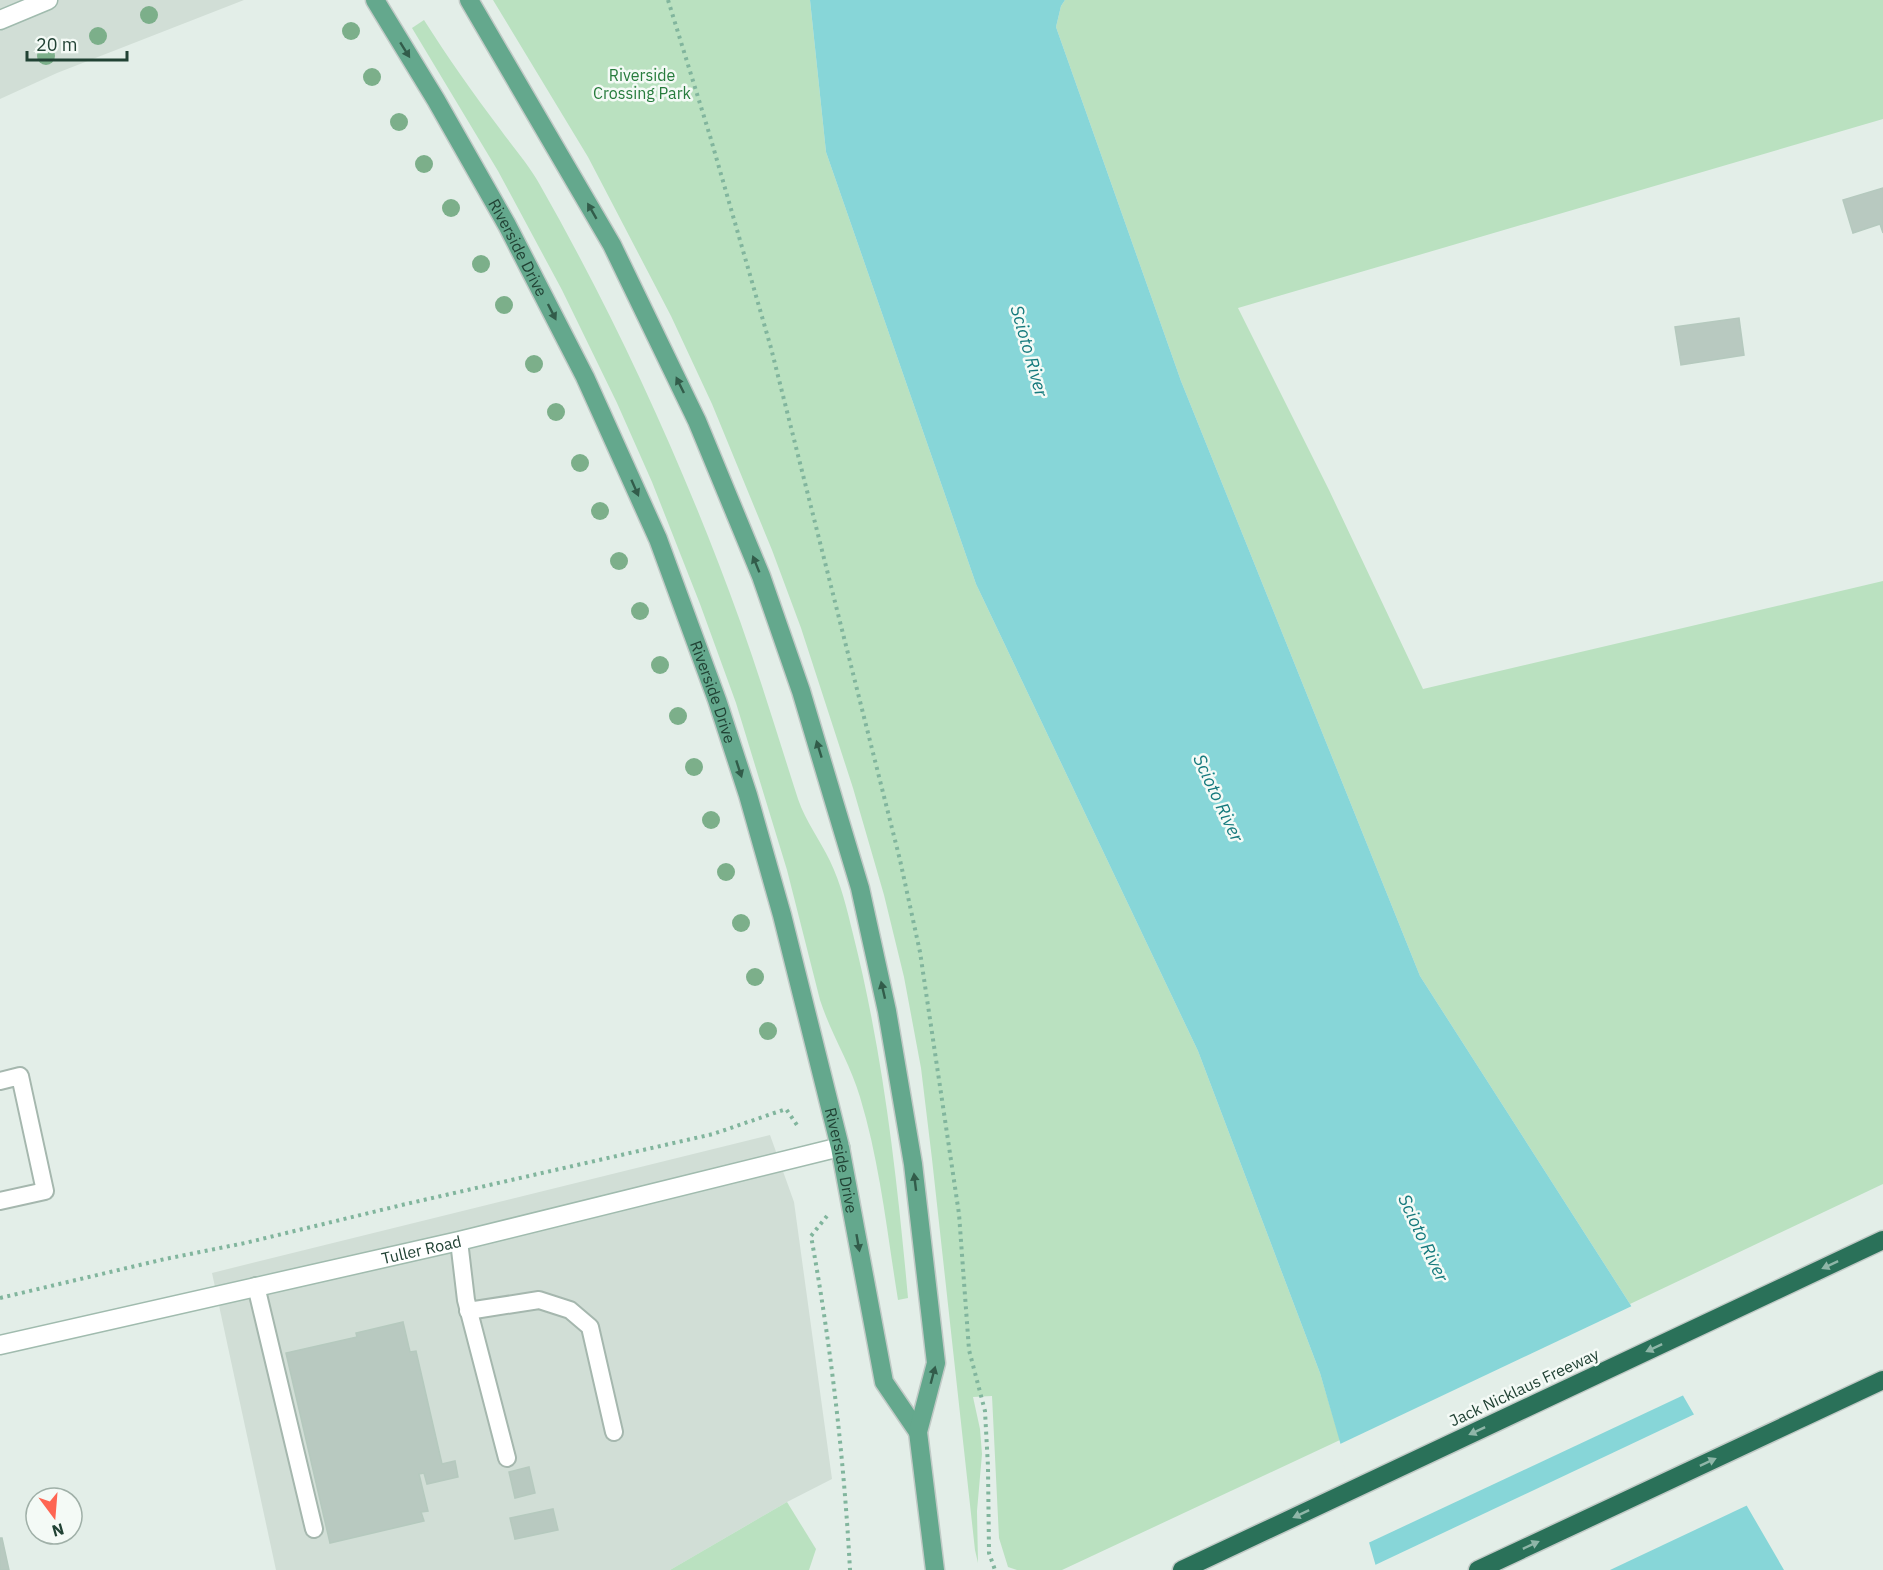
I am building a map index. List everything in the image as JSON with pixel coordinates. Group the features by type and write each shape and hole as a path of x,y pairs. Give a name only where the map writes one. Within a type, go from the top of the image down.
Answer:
{"highway":[{"name":"Jack Nicklaus Freeway","path":"1182,1570 1883,1240"},
{"path":"1478,1570 1883,1380"}],"main road":[{"name":"Riverside Drive","path":"375,0 436,100 507,225 585,377 658,539 717,700 748,795 782,915 840,1147 884,1382 918,1432"},
{"name":"Riverside Drive","path":"469,0 612,245 692,411 761,576 801,691 860,888 887,1011 913,1164 936,1363 918,1432 935,1570"}],"street":[{"path":"0,20 48,0"},
{"name":"Tuller Road","path":"0,1345 459,1240 840,1147"}],"lane":[{"path":"0,1081 20,1076 45,1191 0,1201"},
{"path":"459,1240 468,1311 507,1458"},
{"path":"256,1287 314,1529"},
{"path":"468,1311 539,1300 570,1310 590,1327 614,1432"}],"path":[{"path":"668,0 771,348 900,860 920,952 959,1214 969,1350 985,1411 989,1553 994,1570"},
{"path":"0,1298 713,1134 780,1113 786,1109 797,1125"},
{"path":"828,1216 811,1236 823,1301 837,1403 850,1570"}],"shaded area":[{"path":"0,0 244,0 57,73 0,99"},
{"path":"770,1135 794,1202 832,1479 787,1502 670,1570 276,1570 212,1273"}],"green space":[{"name":"Riverside Crossing Park","path":"493,0 810,0 826,152 976,584 1198,1051 1320,1373 1340,1440 1062,1570 1017,1570 1008,1567 999,1538 992,1396 973,1397 980,1429 982,1454 977,1511 978,1563 921,1068 904,977 884,895 853,788 801,628 772,550 712,404 671,316 588,157"},
{"path":"1065,0 1883,0 1883,119 1238,308 1329,490 1423,689 1883,581 1883,1184 1630,1304 1420,976 1181,381 1056,27 1061,6"},
{"path":"424,20 470,89 531,170 569,237 624,344 674,454 719,565 755,665 798,799 834,870 848,915 864,979 881,1069 894,1161 908,1298 898,1300 878,1172 860,1097 820,1000 787,870 736,703 700,604 652,482 617,403 562,290 498,171 412,28"},
{"path":"787,1502 816,1549 809,1570 670,1570"}],"water":[{"name":"Scioto River","path":"810,0 1065,0 1061,6 1056,27 1181,381 1420,976 1630,1304 1784,1570 1377,1570 1320,1373 1198,1051 976,584 826,152"}],"pier":[{"path":"1634,1305 1686,1394 1366,1544 1338,1445"},
{"path":"1697,1413 1750,1504 1610,1570 1374,1570 1373,1566"}],"building":[{"path":"1883,188 1883,233 1880,224 1853,233 1843,200"},
{"path":"1739,318 1744,355 1681,365 1675,327"},
{"path":"403,1322 410,1352 416,1351 442,1464 455,1461 458,1477 427,1484 424,1473 419,1474 428,1511 421,1512 424,1521 330,1543 286,1353 357,1337 356,1333"},
{"path":"529,1467 535,1493 515,1498 509,1472"},
{"path":"553,1509 558,1530 515,1539 510,1518"},
{"path":"0,1538 2,1538 9,1570 0,1570"}]}
